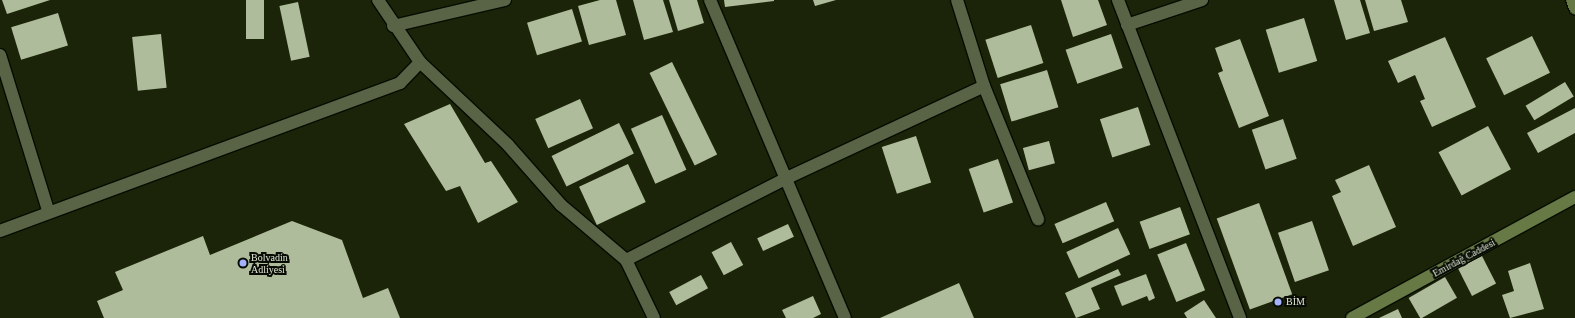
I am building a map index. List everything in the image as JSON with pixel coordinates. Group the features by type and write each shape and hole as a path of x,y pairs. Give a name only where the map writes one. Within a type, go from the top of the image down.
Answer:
{"main road":[{"path":"1572,0 1575,8"},
{"name":"Emirdağ Caddesi","path":"1352,318 1575,197"}],"street":[{"path":"378,0 393,26 420,62 508,145 561,205 626,260 654,318"},
{"path":"393,26 505,0"},
{"path":"710,0 787,178 845,318"},
{"path":"957,0 984,86 1038,219"},
{"path":"1118,0 1240,318"},
{"path":"1127,25 1202,0"},
{"path":"0,55 49,213"},
{"path":"0,231 400,83 420,62"},
{"path":"626,260 787,178 984,86"}],"building":[{"path":"2,0 50,0 7,14"},
{"path":"246,0 264,0 264,39 246,39"},
{"path":"600,0 616,0 626,35 589,45 578,6"},
{"path":"633,0 663,0 673,32 644,40"},
{"path":"669,0 697,0 704,23 678,31"},
{"path":"724,0 774,0 774,1 725,7"},
{"path":"813,0 836,0 815,6"},
{"path":"1061,0 1098,0 1107,25 1073,37"},
{"path":"1334,0 1360,0 1370,33 1346,40"},
{"path":"1365,0 1401,0 1408,22 1374,31"},
{"path":"298,2 310,57 291,61 279,6"},
{"path":"572,9 582,42 537,55 527,23"},
{"path":"58,13 68,46 21,60 11,27"},
{"path":"1304,18 1317,61 1279,73 1266,30"},
{"path":"1031,25 1043,63 998,78 985,40"},
{"path":"161,34 167,88 138,91 132,37"},
{"path":"1111,34 1123,68 1077,84 1066,50"},
{"path":"1532,36 1550,73 1504,95 1486,58"},
{"path":"1445,37 1476,107 1432,127 1420,101 1425,99 1415,75 1398,83 1388,61"},
{"path":"1240,39 1269,116 1239,128 1218,73 1223,71 1215,48"},
{"path":"672,62 717,155 695,166 650,73"},
{"path":"1047,70 1058,107 1012,122 1000,84"},
{"path":"1565,82 1574,97 1534,120 1526,106"},
{"path":"580,99 593,128 548,148 535,119"},
{"path":"450,104 485,163 491,161 518,202 478,223 460,186 446,191 404,124"},
{"path":"1138,107 1150,145 1112,157 1100,119"},
{"path":"1575,108 1575,133 1538,153 1527,133"},
{"path":"662,115 686,170 655,184 631,129"},
{"path":"1283,119 1297,159 1265,169 1252,130"},
{"path":"619,123 634,154 566,186 552,156"},
{"path":"1488,126 1511,169 1462,196 1439,152"},
{"path":"916,136 931,183 897,194 882,147"},
{"path":"1049,141 1055,163 1029,170 1023,148"},
{"path":"998,159 1013,202 984,213 969,169"},
{"path":"628,164 646,202 597,225 579,187"},
{"path":"1369,165 1396,227 1353,246 1332,196 1341,192 1335,180"},
{"path":"1106,202 1114,221 1063,243 1054,224"},
{"path":"1259,203 1292,294 1250,310 1217,218"},
{"path":"1180,207 1190,234 1150,249 1140,222"},
{"name":"Bolvadin Adliyesi","path":"292,221 342,240 363,298 388,288 400,318 104,318 97,301 123,290 115,272 203,236 210,255"},
{"path":"1312,221 1329,270 1295,282 1278,233"},
{"path":"788,224 794,237 763,251 757,238"},
{"path":"1118,228 1130,254 1079,278 1066,252"},
{"path":"731,242 743,265 724,275 712,252"},
{"path":"1186,243 1205,290 1176,302 1157,255"},
{"path":"1482,256 1496,284 1472,296 1458,268"},
{"path":"1530,263 1544,309 1510,318 1502,295 1514,291 1508,271"},
{"path":"1118,269 1121,275 1091,288 1100,309 1076,318 1065,293"},
{"path":"1146,274 1155,298 1149,301 1147,296 1122,306 1114,286"},
{"path":"701,275 708,288 676,305 669,292"},
{"path":"1445,277 1457,298 1422,318 1420,318 1409,298"},
{"path":"959,283 974,318 880,318"},
{"path":"813,296 821,314 813,318 786,318 782,310"},
{"path":"1204,300 1216,318 1187,318 1184,313"},
{"path":"1398,309 1402,318 1379,318"}],"place":[{"name":"Bolvadin Adliyesi","path":"243,263"},
{"name":"BİM","path":"1278,302"}]}
